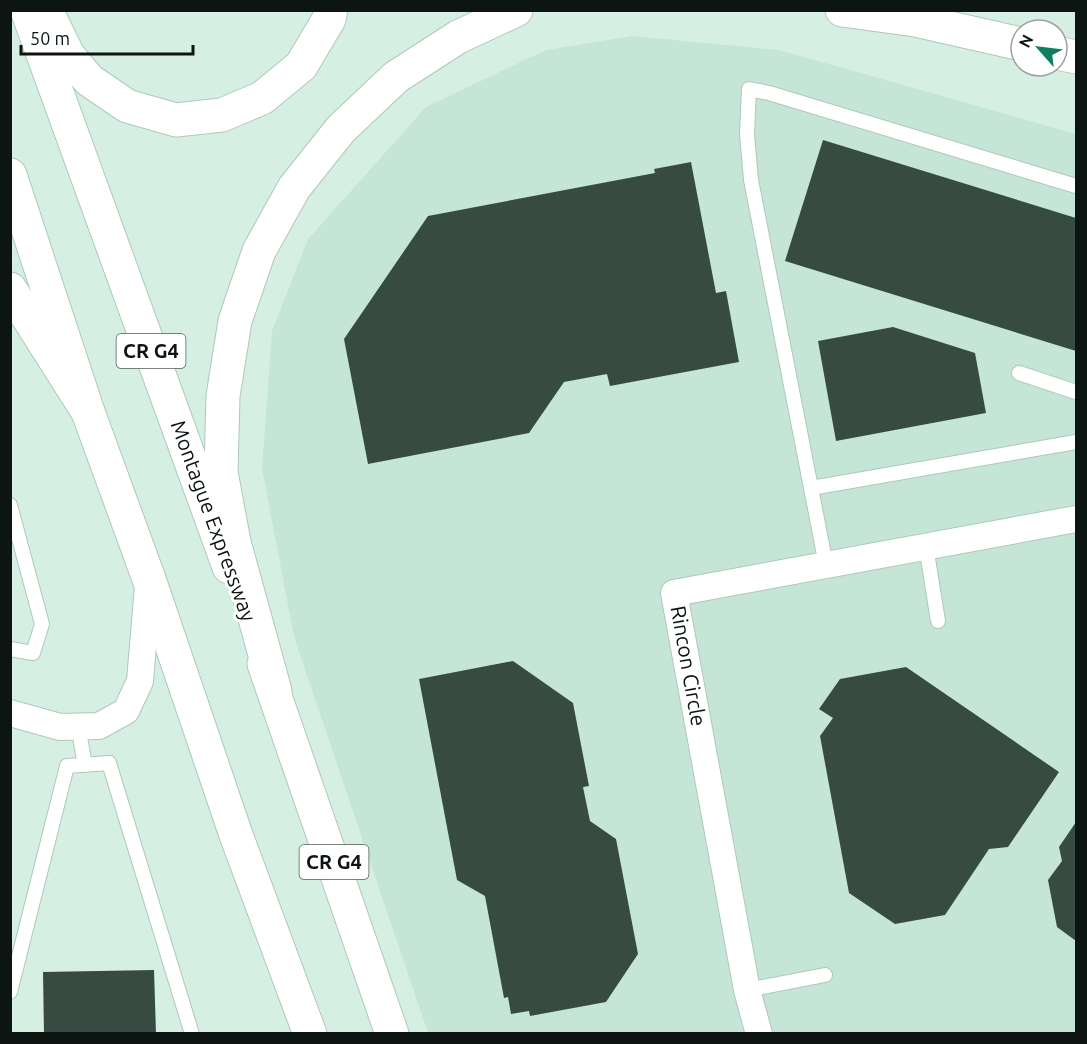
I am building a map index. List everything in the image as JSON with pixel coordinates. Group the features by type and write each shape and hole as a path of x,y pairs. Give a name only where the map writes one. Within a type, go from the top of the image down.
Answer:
{"highway":[{"name":"Montague Expressway","path":"27,10 275,691 392,1034"},
{"path":"46,10 68,55 89,80 127,106 176,120 222,116 262,98 301,66 329,19 331,10"},
{"path":"275,691 234,542 221,472 223,396 235,321 259,251 294,188 341,129 396,76 458,37 516,10"},
{"path":"842,10 900,15 1009,41"},
{"path":"10,175 88,411 149,579 236,835 310,1034"},
{"path":"10,289 88,411"}],"street":[{"name":"Rincon Circle","path":"759,1034 747,990 674,593 1077,519"},
{"path":"10,713 60,727 88,726 126,711 140,681 149,579"}],"lane":[{"path":"826,565 751,180 747,134 749,89 769,93 1077,186"},
{"path":"1019,373 1077,392"},
{"path":"811,488 1077,442"},
{"path":"10,505 42,624 33,653 10,649"},
{"path":"926,546 938,621"},
{"path":"85,765 88,726"},
{"path":"10,992 67,766 109,763 192,1034"},
{"path":"747,990 825,975"}],"shaded area":[{"path":"632,36 779,50 1076,134 1076,1033 428,1033 294,637 262,468 272,331 308,239 426,107 546,50"}],"building":[{"path":"823,140 1076,218 1076,351 785,261"},
{"path":"691,162 716,293 726,291 739,362 610,386 607,374 564,382 529,433 368,464 344,339 428,216 655,173 654,169"},
{"path":"893,327 975,353 986,413 836,441 818,341"},
{"path":"513,661 573,703 589,786 583,787 590,821 616,839 638,954 606,1002 530,1016 529,1011 511,1014 508,997 504,998 485,896 457,880 419,679"},
{"path":"906,667 1059,772 1008,847 989,849 945,915 895,924 849,893 820,736 833,718 819,709 840,679"},
{"path":"1076,822 1076,941 1057,927 1048,880 1062,861 1059,847"},
{"path":"154,970 156,1034 44,1034 43,972"}]}
